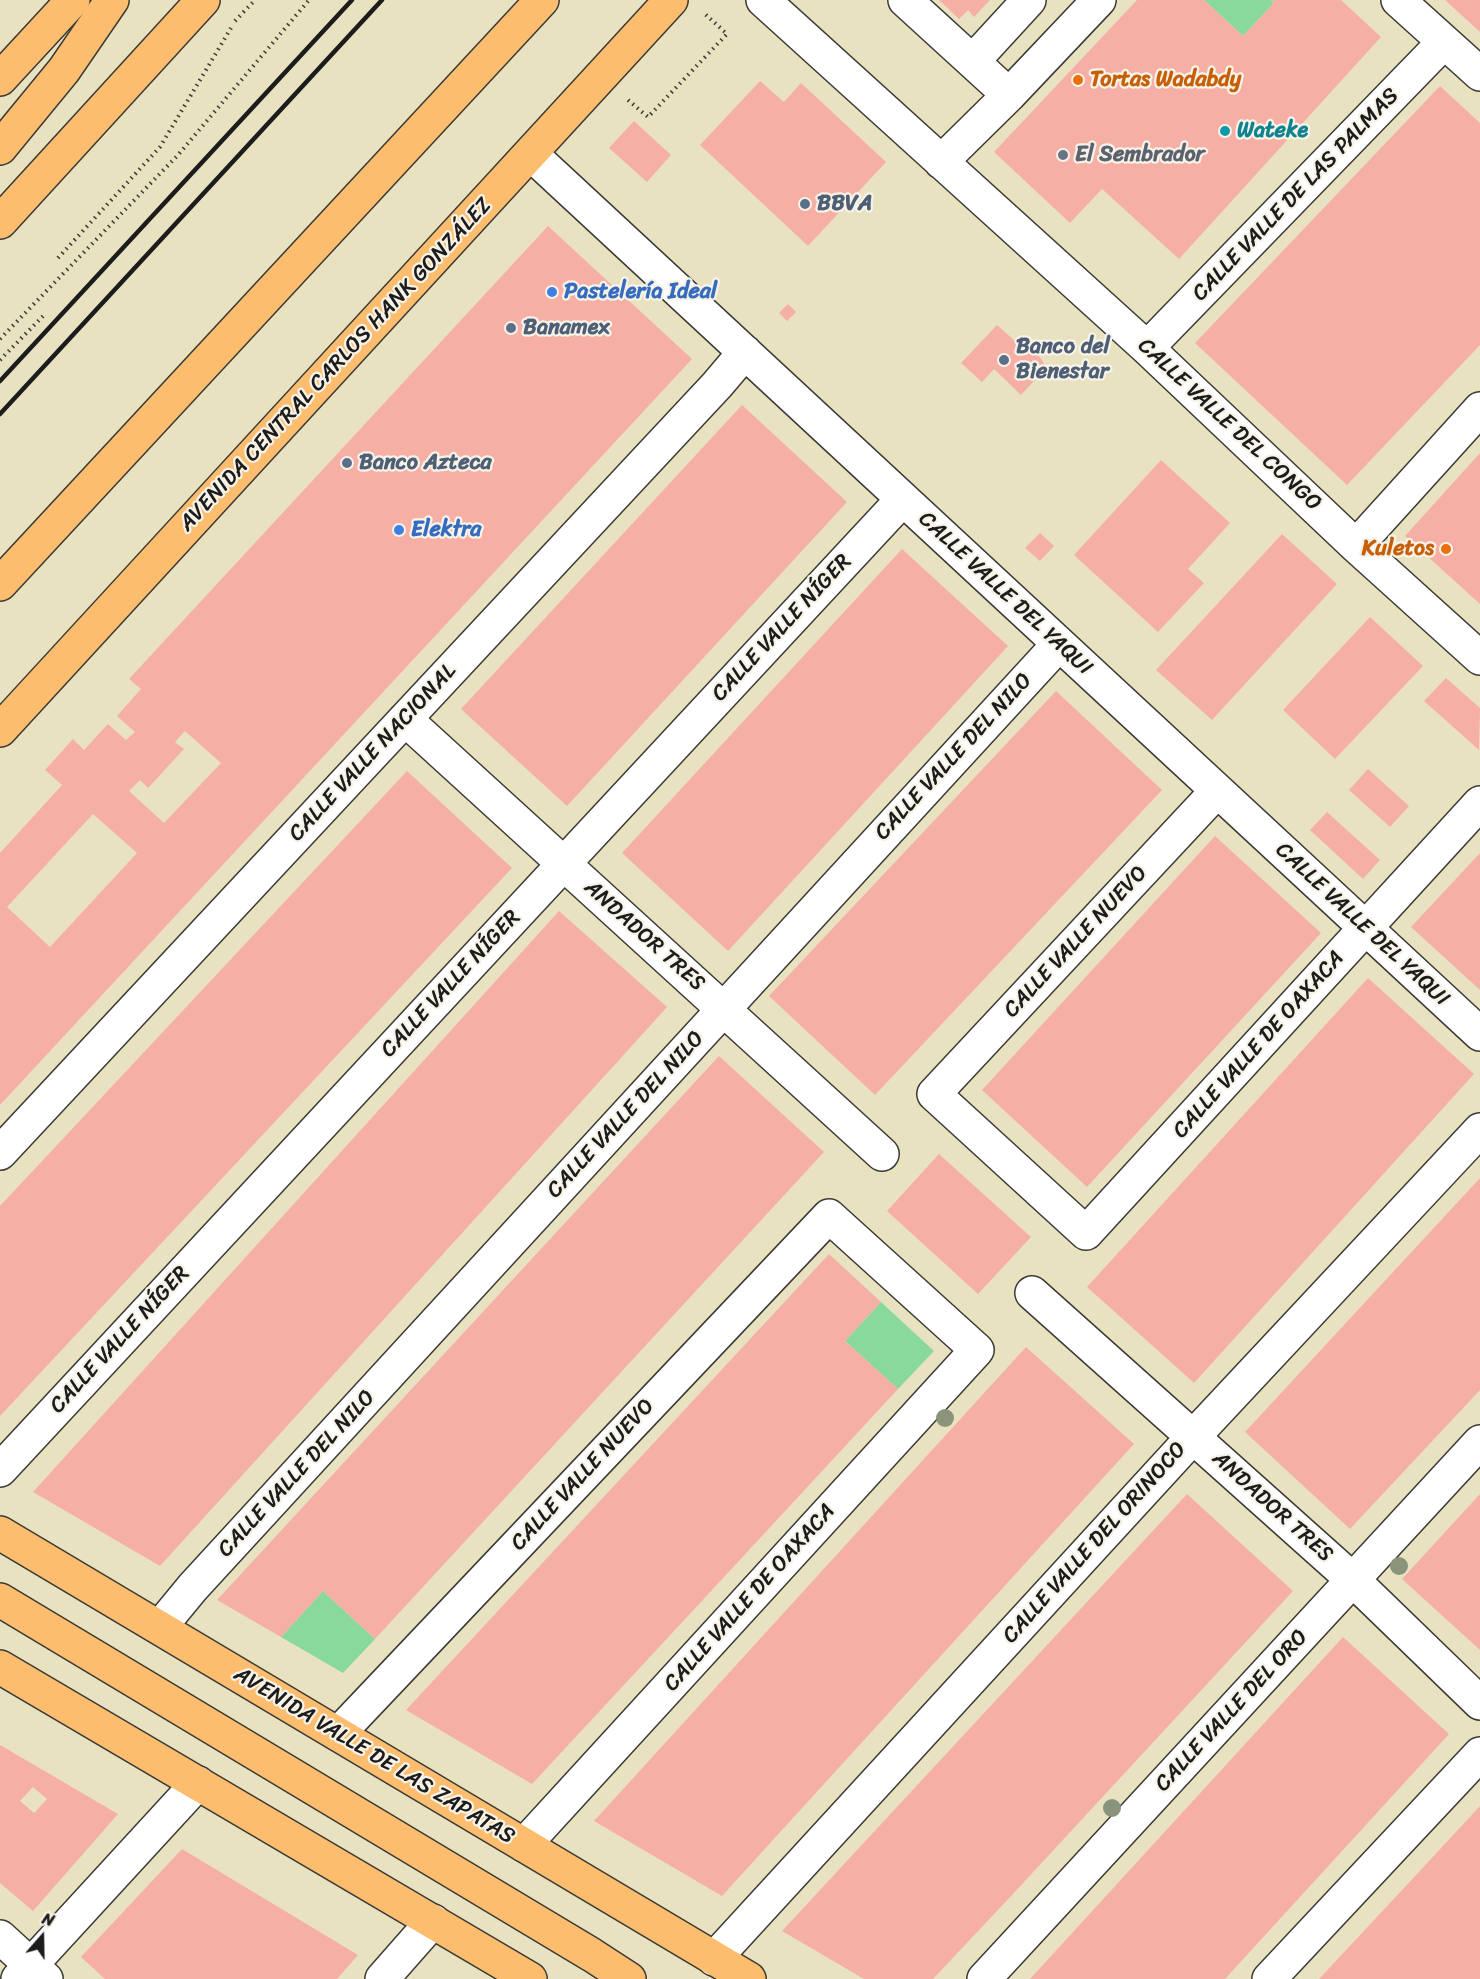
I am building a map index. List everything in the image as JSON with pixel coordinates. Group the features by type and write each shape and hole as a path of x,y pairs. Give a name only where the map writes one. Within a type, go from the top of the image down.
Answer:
{"main road":[{"path":"0,79 73,0"},
{"path":"0,148 64,70 112,0"},
{"path":"0,222 203,0"},
{"path":"0,584 542,0"},
{"name":"AVENIDA CENTRAL CARLOS HANK GONZÁLEZ","path":"0,730 531,154 600,76 685,3"},
{"name":"AVENIDA VALLE DE LAS ZAPATAS","path":"0,1533 749,1979"},
{"path":"0,1600 629,1979"},
{"path":"0,1667 530,1979"},
{"path":"592,1955 652,1979"}],"street":[{"name":"CALLE VALLE DEL CONGO","path":"763,0 1147,348 1356,546 1480,658"},
{"path":"905,0 1009,95"},
{"path":"973,61 1029,0"},
{"path":"941,162 1009,95 1099,0"},
{"path":"1398,0 1480,74"},
{"name":"CALLE VALLE DE LAS PALMAS","path":"1147,348 1444,42"},
{"name":"CALLE VALLE DEL YAQUI","path":"531,154 1480,1034"},
{"name":"CALLE VALLE NACIONAL","path":"0,1153 717,385 745,352"},
{"path":"1356,546 1480,409"},
{"name":"CALLE VALLE NÍGER","path":"0,1470 903,499"},
{"name":"CALLE VALLE DEL NILO","path":"160,1627 193,1587 1059,644"},
{"name":"ANDADOR TRES","path":"405,718 882,1154"},
{"name":"CALLE VALLE NUEVO","path":"1086,1233 934,1094 1217,791"},
{"name":"CALLE VALLE DE OAXACA","path":"1086,1233 1480,803"},
{"name":"CALLE VALLE DEL ORINOCO","path":"714,1959 1192,1437 1480,1130"},
{"name":"CALLE VALLE NUEVO","path":"338,1734 829,1216"},
{"name":"CALLE VALLE DE OAXACA","path":"524,1845 977,1350 829,1216"},
{"name":"ANDADOR TRES","path":"1032,1293 1353,1580 1480,1703"},
{"name":"CALLE VALLE DEL ORO","path":"984,1979 1480,1442"},
{"path":"1269,1979 1480,1754"},
{"path":"0,1937 32,1974 198,1783"},
{"path":"382,1979 433,1921"}],"path":[{"path":"58,258 160,147 234,23 255,0"},
{"path":"0,339 178,155 309,0"},
{"path":"648,117 727,34 685,3"},
{"path":"0,360 46,313"}],"green space":[{"path":"1204,0 1271,0 1274,3 1243,36"},
{"path":"881,1302 934,1351 898,1389 845,1341"},
{"path":"323,1591 375,1639 343,1673 281,1637"}],"building":[{"path":"939,0 990,0 974,17 968,10 959,19"},
{"path":"1137,0 1204,0 1243,36 1274,3 1271,0 1341,0 1381,37 1179,259 1102,189 1070,223 994,152"},
{"path":"1445,0 1480,0 1480,32"},
{"name":"BBVA","path":"760,81 784,102 801,83 886,162 808,246 700,145"},
{"path":"1440,86 1480,123 1480,345 1347,485 1195,343"},
{"path":"634,121 671,155 647,182 609,148"},
{"path":"548,226 692,359 0,1105 0,853 62,785 45,770 73,739 84,750 108,724 126,740 135,732 117,716 141,689 129,679","holes":["185,731 221,763 164,823 129,791 140,780 148,788 184,749 175,742","93,814 137,853 50,947 7,907"]},
{"path":"788,304 796,312 787,321 779,313"},
{"name":"Banco del Bienestar","path":"997,325 1024,349 1036,352 1044,363 1045,369 1021,395 994,369 982,382 961,363"},
{"path":"742,405 847,502 567,806 461,709"},
{"path":"1480,453 1480,604 1405,536"},
{"path":"1161,460 1230,523 1188,569 1204,583 1158,632 1074,555"},
{"path":"1040,533 1054,546 1040,561 1025,548"},
{"path":"1282,534 1337,584 1212,720 1156,670"},
{"path":"902,549 1008,646 728,951 622,853"},
{"path":"1370,617 1423,666 1335,759 1283,710"},
{"path":"1446,678 1480,708 1479,750 1424,701"},
{"path":"1056,691 1162,790 875,1095 769,996"},
{"path":"1368,769 1409,806 1390,827 1349,790"},
{"path":"407,771 512,868 0,1416 0,1206"},
{"path":"1327,812 1380,860 1363,879 1310,830"},
{"path":"1215,836 1321,933 1087,1187 982,1090"},
{"path":"1480,853 1480,990 1411,927"},
{"path":"559,911 667,1007 639,1038 160,1566 33,1492"},
{"path":"1368,978 1474,1074 1194,1383 1087,1287"},
{"path":"719,1056 824,1152 375,1639 323,1591 281,1637 217,1600"},
{"path":"939,1154 1031,1237 978,1294 887,1211"},
{"path":"1480,1178 1480,1390 1350,1529 1245,1432"},
{"path":"829,1254 881,1302 845,1341 898,1389 700,1603 532,1784 406,1710"},
{"path":"1026,1347 1134,1444 722,1896 594,1821"},
{"path":"1187,1494 1293,1591 1012,1895 933,1979 864,1979 782,1931"},
{"path":"1480,1494 1480,1650 1402,1579"},
{"path":"1343,1637 1449,1734 1225,1979 1030,1979"},
{"path":"0,1745 118,1814 33,1911 0,1883","holes":["33,1787 47,1799 34,1813 20,1801"]},
{"path":"1480,1806 1480,1979 1319,1979 1417,1874"},
{"path":"182,1849 358,1955 337,1979 105,1979 81,1957"}],"railway":[{"path":"0,381 352,0"},
{"path":"0,414 382,0"}],"place":[{"name":"Tortas Wadabdy","path":"1078,80"},
{"name":"Wateke","path":"1225,131"},
{"name":"El Sembrador","path":"1063,155"},
{"name":"BBVA","path":"805,204"},
{"name":"Pastelería Ideal","path":"552,292"},
{"name":"Banamex","path":"511,328"},
{"name":"Banco del Bienestar","path":"1004,360"},
{"name":"Banco Azteca","path":"347,463"},
{"name":"Elektra","path":"399,530"},
{"name":"Kuletos","path":"1446,549"}]}
